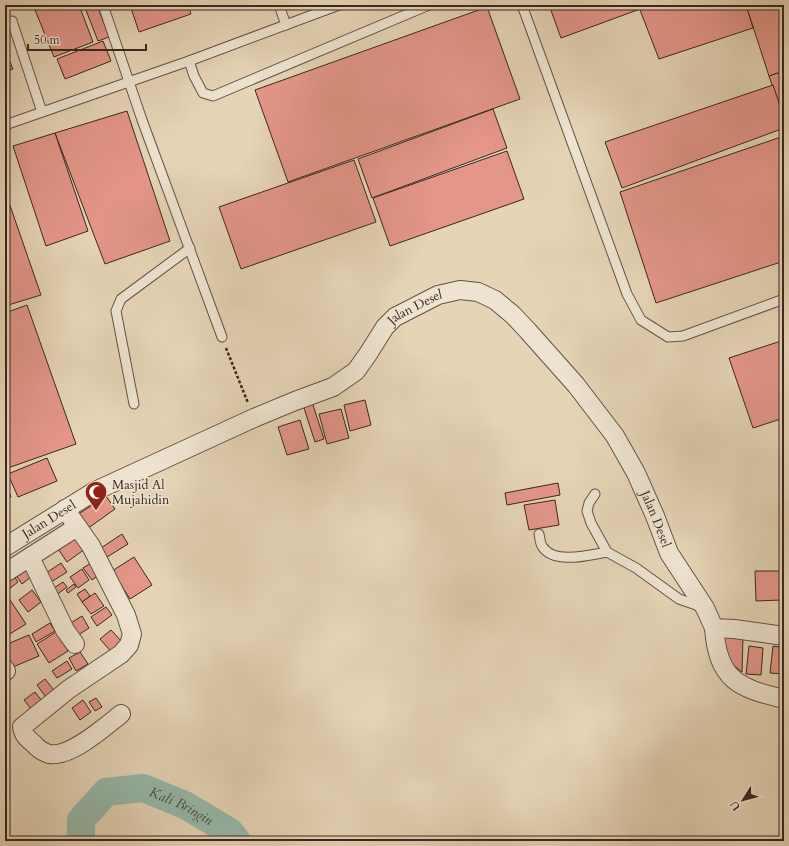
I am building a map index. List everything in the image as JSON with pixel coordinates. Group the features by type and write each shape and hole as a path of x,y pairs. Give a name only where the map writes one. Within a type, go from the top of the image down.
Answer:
{"street":[{"name":"Jalan Desel","path":"5,547 95,491 254,418 333,387 356,371 385,327 395,317 438,295 460,290 478,292 495,300 513,315 576,385 615,436 636,473 669,553 705,608 714,628 715,640 723,667 736,682 758,692 784,699"},
{"path":"65,509 91,546 126,615 132,634 129,645 121,654 68,689 39,712 22,727 23,734 42,751 51,754 62,752 75,747 98,733 121,714"},
{"path":"5,573 78,527"},
{"path":"30,557 65,630 75,644"},
{"path":"714,628 734,629 784,636"}],"lane":[{"path":"103,5 128,82 222,337"},
{"path":"278,5 286,25"},
{"path":"5,126 190,61 339,5"},
{"path":"190,61 194,76 203,93 213,96 429,5"},
{"path":"522,5 627,294 641,320 668,337 683,336 784,299"},
{"path":"12,21 42,112"},
{"path":"134,404 116,312 121,299 190,248"},
{"path":"596,494 589,503 588,511 591,523 607,552 642,572 679,599 705,608"},
{"path":"539,534 542,546 548,553 555,556 572,558 607,552"}],"path":[{"path":"222,337 254,418"}],"building":[{"path":"5,5 15,5 5,9"},
{"path":"33,5 79,5 93,42 54,57"},
{"path":"84,5 97,5 109,37 98,41"},
{"path":"130,5 188,5 191,14 139,32"},
{"path":"549,5 651,5 561,38"},
{"path":"654,5 746,5 753,28 659,59 640,10"},
{"path":"746,5 784,5 784,71 769,76"},
{"path":"487,7 520,99 288,182 255,90"},
{"path":"103,41 111,61 65,79 57,59"},
{"path":"5,50 13,69 5,72"},
{"path":"784,71 784,118 769,76"},
{"path":"773,85 784,118 784,128 622,188 605,142"},
{"path":"493,109 507,148 372,198 358,159"},
{"path":"127,111 170,241 105,264 55,133"},
{"path":"55,133 88,231 46,246 13,146"},
{"path":"784,136 784,261 656,303 620,192"},
{"path":"507,151 524,199 390,246 373,198"},
{"path":"354,160 376,222 241,269 219,207"},
{"path":"5,191 41,295 5,306"},
{"path":"27,305 76,444 5,469 5,313"},
{"path":"784,340 784,418 753,428 729,358"},
{"path":"365,400 371,425 350,431 344,405"},
{"path":"312,402 324,439 315,442 303,405"},
{"path":"341,409 349,438 327,444 319,414"},
{"path":"300,420 309,449 287,455 278,427"},
{"path":"47,458 57,481 18,497 8,474"},
{"path":"5,481 11,497 5,499"},
{"path":"558,483 560,495 507,505 505,493"},
{"name":"Masjid Al Mujahidin","path":"106,496 115,509 87,529 77,515"},
{"path":"555,500 559,525 529,530 524,505"},
{"path":"74,533 85,549 67,562 56,546"},
{"path":"122,534 128,544 107,557 101,548"},
{"path":"134,557 152,585 130,599 112,571"},
{"path":"29,563 36,573 22,584 15,574"},
{"path":"61,563 67,572 51,582 46,573"},
{"path":"91,563 99,575 92,580 83,568"},
{"path":"82,569 89,580 78,588 70,577"},
{"path":"755,571 781,571 782,600 756,601"},
{"path":"11,572 18,582 5,592 5,576"},
{"path":"63,582 67,587 55,596 51,590"},
{"path":"74,584 76,587 68,593 66,590"},
{"path":"85,589 90,596 82,602 77,594"},
{"path":"32,590 41,602 28,612 19,600"},
{"path":"95,593 104,606 91,614 82,602"},
{"path":"5,597 8,597 26,624 5,637"},
{"path":"106,607 112,615 97,626 91,617"},
{"path":"82,616 89,628 74,638 66,626"},
{"path":"50,623 55,631 36,642 32,634"},
{"path":"111,630 125,645 114,655 100,639"},
{"path":"56,632 68,651 49,663 37,644"},
{"path":"29,635 39,656 13,667 5,649 5,645"},
{"path":"723,636 743,636 742,672 723,657"},
{"path":"749,646 763,648 761,675 746,674"},
{"path":"773,646 784,648 784,674 770,673"},
{"path":"80,652 88,664 76,671 69,658"},
{"path":"67,661 72,669 57,678 52,671"},
{"path":"45,679 57,694 48,700 37,685"},
{"path":"35,692 45,705 34,713 24,700"},
{"path":"96,698 102,707 95,711 89,702"},
{"path":"83,700 91,712 80,720 72,708"}],"waterway":[{"name":"Kali Bringin","path":"81,841 81,820 106,792 143,788 185,805 230,832 237,841"}],"place":[{"name":"Masjid Al Mujahidin","path":"96,512"}]}
